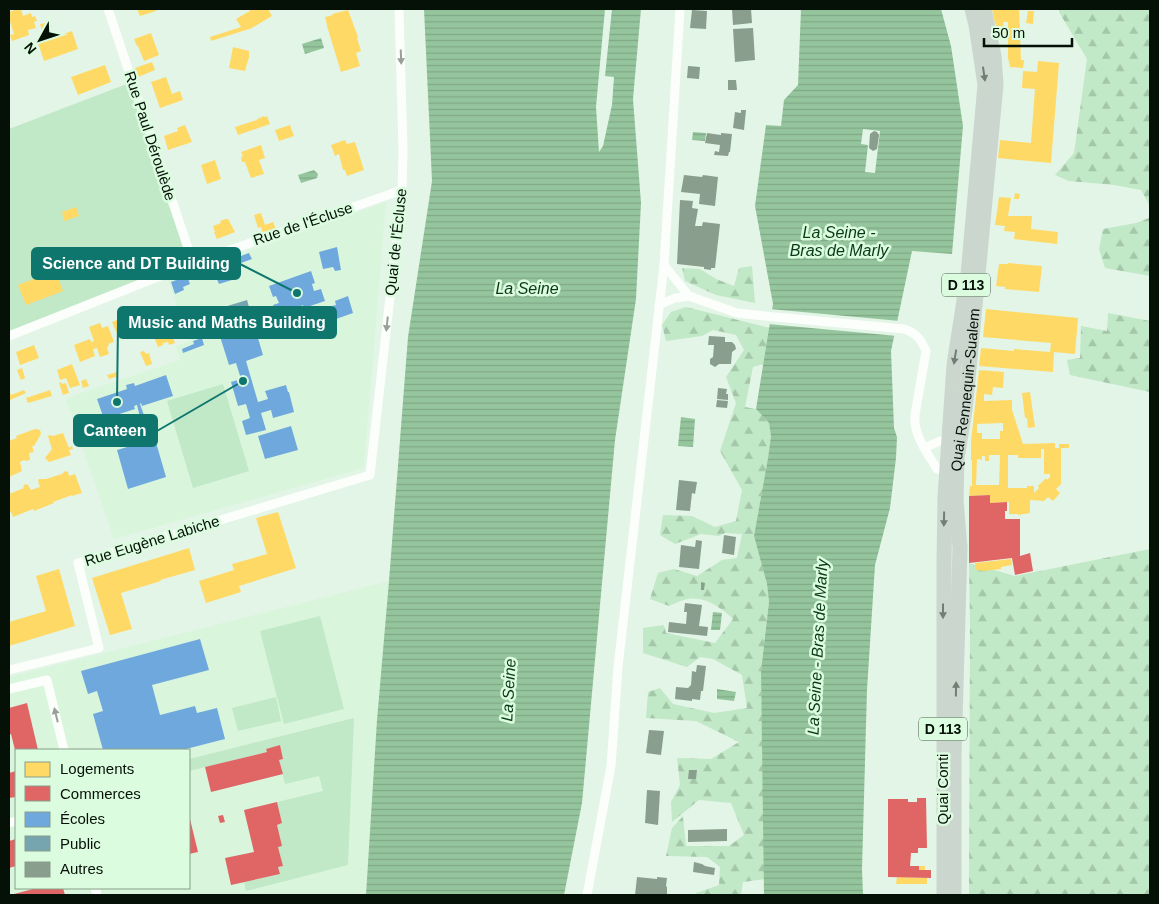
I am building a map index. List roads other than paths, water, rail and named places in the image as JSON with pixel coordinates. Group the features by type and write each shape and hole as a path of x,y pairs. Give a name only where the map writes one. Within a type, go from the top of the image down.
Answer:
{"main road":[{"name":"Quai Rennequin-Sualem","path":"944,563 945,497 952,472 954,442 954,365 968,275 985,85 972,9"},
{"name":"Quai Rennequin-Sualem","path":"954,442 969,369 996,85 994,56 984,9"},
{"name":"Quai Rennequin-Sualem","path":"952,472 960,548 959,563"},
{"name":"Quai Conti","path":"944,563 944,895"},
{"name":"Quai Conti","path":"954,895 954,755 959,563"}],"street":[{"name":"Rue Paul Déroulède","path":"108,9 192,263"},
{"name":"Quai de l'Écluse","path":"370,475 402,190 403,150 399,9"},
{"path":"587,895 611,766 618,667 664,265 680,9"},
{"name":"Rue de l'Écluse","path":"9,336 192,263 402,190"},
{"path":"664,265 689,296"},
{"path":"659,305 675,298 689,296 737,313 910,331 922,342 926,351 914,423 916,432 937,468 952,472"},
{"path":"924,448 940,441 954,442"},
{"name":"Rue Eugène Labiche","path":"9,670 99,648 78,563 370,475"},
{"path":"9,690 47,680 64,749"}],"water":[{"name":"La Seine","path":"424,9 605,9 596,107 599,152 603,146 612,105 614,77 605,76 612,9 641,9 633,99 641,203 636,299 615,440 582,803 564,895 366,895 377,720 408,337 432,181"},
{"name":"La Seine - Bras de Marly","path":"801,9 941,9 951,46 963,126 952,254 912,251 891,351 894,428 897,437 896,458 890,508 875,565 867,690 862,869 863,895 764,895 761,671 769,602 767,584 754,536 771,436 769,423 756,409 773,304 755,206 766,125 781,126 784,100 798,85","holes":["863,129 880,131 875,173 865,172 868,145 861,144"]},
{"path":"321,38 324,48 305,54 302,44"},
{"path":"693,132 706,133 705,141 692,140"},
{"path":"314,170 318,174 317,178 301,183 298,175"},
{"path":"681,417 695,419 693,447 678,446"},
{"path":"713,612 722,613 720,630 711,630"},
{"path":"717,689 736,692 734,701 717,699"}],"place":[{"name":"Science and DT Building","path":"297,293"},
{"name":"Canteen","path":"243,381"},
{"name":"Music and Maths Building","path":"117,402"}]}
